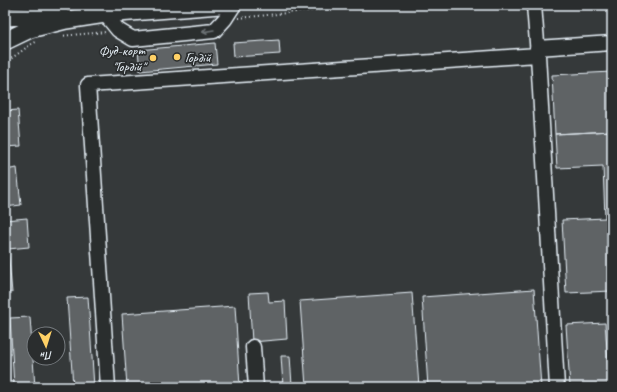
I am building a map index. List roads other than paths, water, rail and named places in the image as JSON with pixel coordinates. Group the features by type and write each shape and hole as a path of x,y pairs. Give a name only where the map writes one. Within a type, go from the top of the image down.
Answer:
{"main road":[{"path":"5,17 220,5"},
{"path":"5,41 30,29 66,20 114,11"}],"lane":[{"path":"114,11 118,30 133,39 214,31 225,19 234,5"},
{"path":"534,5 557,387"},
{"path":"108,387 88,85 538,52 612,43"},
{"path":"253,347 256,387"}],"place":[{"name":"Гордій","path":"177,57"},
{"name":"Фуд-корт \"Гордій\"","path":"153,58"}]}
